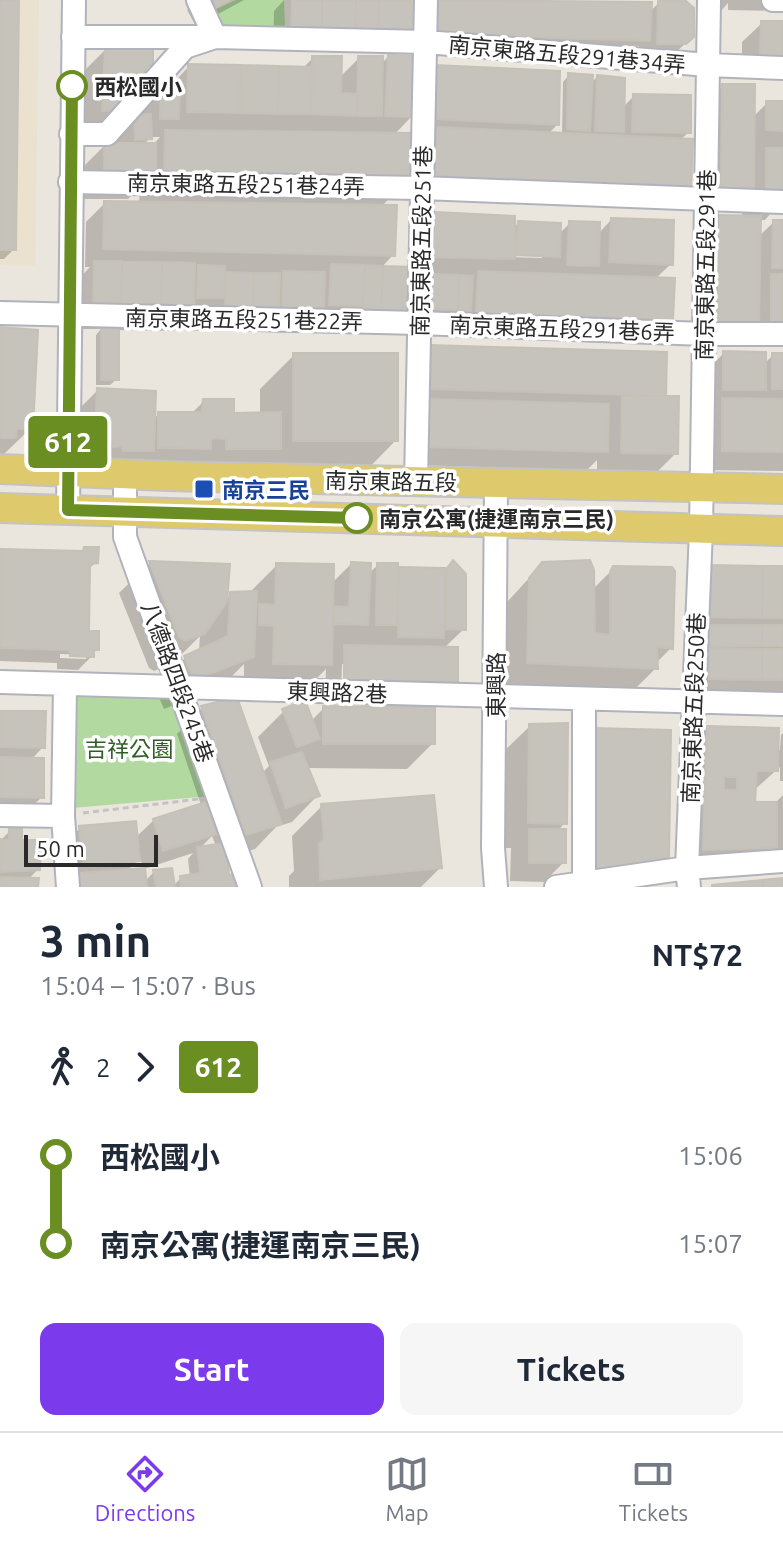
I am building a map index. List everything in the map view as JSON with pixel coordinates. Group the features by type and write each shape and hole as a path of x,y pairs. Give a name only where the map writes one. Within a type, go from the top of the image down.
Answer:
{"main road":[{"name":"南京東路五段","path":"0,469 783,489"},
{"name":"南京東路五段","path":"0,508 783,531"}],"street":[{"path":"68,510 74,0"},
{"path":"71,134 107,134 185,47 215,37 198,0"},
{"name":"南京東路五段251巷","path":"416,481 426,0"},
{"name":"南京東路五段291巷","path":"701,530 709,0"},
{"path":"773,0 783,0"},
{"name":"南京東路五段291巷34弄","path":"73,37 426,42 708,65 783,68"},
{"name":"南京東路五段251巷24弄","path":"70,182 422,188 783,202"},
{"name":"南京東路五段251巷22弄","path":"0,313 419,323"},
{"name":"南京東路五段291巷6弄","path":"419,323 783,334"},
{"name":"八德路四段245巷","path":"125,474 125,537 250,887"},
{"name":"東興路","path":"496,483 493,848 496,887"},
{"name":"南京東路五段250巷","path":"688,878 701,530"},
{"name":"東興路2巷","path":"0,682 783,704"},
{"path":"65,686 63,816 68,887"},
{"path":"584,699 584,886"},
{"path":"0,815 63,816"},
{"path":"556,887 688,878 783,861"}],"path":[{"path":"63,816 219,797"}],"shaded area":[{"name":"西松國小","path":"0,0 39,0 35,266 0,265"}],"green space":[{"path":"236,0 284,0 285,27 222,26 212,11"},
{"name":"吉祥公園","path":"72,690 171,692 211,796 72,808"}],"building":[{"path":"0,0 19,0 16,250 0,250"},
{"path":"211,0 230,0 215,8"},
{"path":"292,0 322,0 322,32 291,32"},
{"path":"322,0 356,0 355,33 322,32"},
{"path":"356,0 379,0 378,34 355,33"},
{"path":"379,0 419,0 418,34 378,34"},
{"path":"436,0 652,2 650,41 434,34"},
{"path":"658,1 686,1 694,8 694,37 686,44 657,44"},
{"path":"761,21 783,21 783,60 760,60"},
{"path":"105,48 153,48 153,66 148,66 144,73 135,73 135,90 115,110 102,111"},
{"path":"388,55 416,56 414,117 385,116"},
{"path":"312,56 342,56 341,93 358,94 357,116 311,114"},
{"path":"358,56 383,56 382,116 357,116"},
{"path":"188,64 241,65 240,113 187,112"},
{"path":"241,65 279,66 278,114 240,113"},
{"path":"434,65 560,71 559,125 433,119"},
{"path":"279,66 312,67 311,114 278,114"},
{"path":"568,73 593,75 590,131 567,129"},
{"path":"597,75 625,78 624,132 595,131"},
{"path":"722,84 755,84 754,189 721,189"},
{"path":"161,86 180,86 179,119 160,119"},
{"path":"633,94 691,95 691,133 632,132"},
{"path":"766,101 783,101 783,131 766,130"},
{"path":"151,114 152,139 135,140 134,115"},
{"path":"436,127 693,139 691,190 434,178"},
{"path":"165,130 412,133 411,179 164,176"},
{"path":"104,143 156,143 156,174 104,174"},
{"path":"766,148 783,148 783,189 766,189"},
{"path":"104,201 397,205 395,256 103,249"},
{"path":"435,212 515,216 515,259 432,257"},
{"path":"718,215 761,216 759,323 717,323"},
{"path":"611,218 674,220 673,265 609,262"},
{"path":"773,220 783,220 783,268 772,268"},
{"path":"518,221 561,223 560,257 516,255"},
{"path":"569,221 600,222 599,266 567,265"},
{"path":"94,261 122,261 121,311 93,310"},
{"path":"122,261 162,262 161,312 121,311"},
{"path":"162,262 195,263 194,313 161,312"},
{"path":"331,264 365,265 363,306 329,305"},
{"path":"198,265 225,266 224,298 197,298"},
{"path":"365,265 383,266 381,312 363,311"},
{"path":"383,266 413,267 411,313 381,312"},
{"path":"283,271 325,272 324,314 282,313"},
{"path":"478,271 675,278 673,320 476,313"},
{"path":"226,272 254,273 253,311 225,311"},
{"path":"254,273 280,273 279,312 253,311"},
{"path":"433,274 459,275 458,310 432,309"},
{"path":"771,274 783,274 783,326 771,326"},
{"path":"459,275 473,276 471,311 458,310"},
{"path":"0,327 38,330 33,429 16,429 16,438 0,438"},
{"path":"101,327 119,327 119,380 101,380"},
{"path":"429,345 667,352 666,396 427,389"},
{"path":"723,351 766,352 766,390 723,390"},
{"path":"293,353 398,353 398,441 293,441"},
{"path":"772,353 783,353 783,389 772,389"},
{"path":"97,388 156,391 154,451 123,451 122,446 113,447 113,441 95,436"},
{"path":"622,396 679,396 678,454 621,453"},
{"path":"722,398 783,399 783,452 722,451"},
{"path":"203,399 234,399 234,413 281,412 281,449 226,449 226,439 211,438 211,449 158,448 158,412 202,412"},
{"path":"428,399 609,404 608,452 427,447"},
{"path":"84,547 99,547 98,563 90,564 89,631 99,631 99,650 94,650 94,657 70,656 70,650 0,648 0,549 83,551"},
{"path":"453,560 466,574 466,630 446,629 447,568"},
{"path":"590,560 594,570 595,633 610,635 610,572 613,566 672,567 675,571 673,649 657,647 658,669 527,663 529,578 542,562"},
{"path":"149,561 230,564 227,602 205,634 185,641 179,637"},
{"path":"351,562 371,563 368,625 334,624 335,606 349,607"},
{"path":"276,563 334,564 332,665 273,664 274,626 259,625 259,604 275,605"},
{"path":"377,563 398,563 397,625 376,625"},
{"path":"707,565 763,566 762,618 706,617"},
{"path":"763,566 783,566 783,618 762,618"},
{"path":"399,567 445,568 444,638 398,637"},
{"path":"257,591 254,657 194,680 184,656 228,636 230,592"},
{"path":"709,625 762,625 762,646 709,646"},
{"path":"762,625 783,625 783,646 762,646"},
{"path":"344,645 458,647 458,682 344,680"},
{"path":"709,648 762,649 762,680 709,679"},
{"path":"762,649 783,649 783,680 762,680"},
{"path":"237,697 282,824 246,835 201,706"},
{"path":"305,700 320,739 297,747 282,709"},
{"path":"323,706 435,707 435,744 323,744"},
{"path":"0,711 46,711 45,748 0,747"},
{"path":"568,723 567,824 528,823 529,724"},
{"path":"707,726 779,728 778,771 757,771 755,802 777,802 777,848 703,850","holes":["724,777 737,777 737,790 724,790"]},
{"path":"592,728 671,730 669,857 588,871"},
{"path":"302,752 320,796 286,808 270,762"},
{"path":"0,757 44,758 44,798 0,797"},
{"path":"434,795 442,868 320,880 319,844 324,839 321,804"},
{"path":"206,802 217,834 163,851 153,819"},
{"path":"136,821 140,861 83,866 79,826"},
{"path":"9,829 22,829 22,840 41,840 40,870 0,872 0,839 9,840"},
{"path":"529,829 566,829 566,863 529,863"},
{"path":"231,842 233,862 228,863 229,875 236,874 238,887 181,887 180,876 200,873 197,847"},
{"path":"145,868 147,887 79,887 78,873"},
{"path":"172,868 175,887 156,887 153,870"},
{"path":"0,877 39,878 38,887 0,887"},
{"path":"783,878 783,887 763,887 762,880"},
{"path":"762,880 763,887 712,887 712,885"}],"bus line":[{"name":"612","path":"72,86 68,510 357,518"}],"place":[{"name":"西松國小","path":"72,86"},
{"name":"南京三民","path":"204,489"},
{"name":"南京公寓(捷運南京三民)","path":"357,518"}]}
